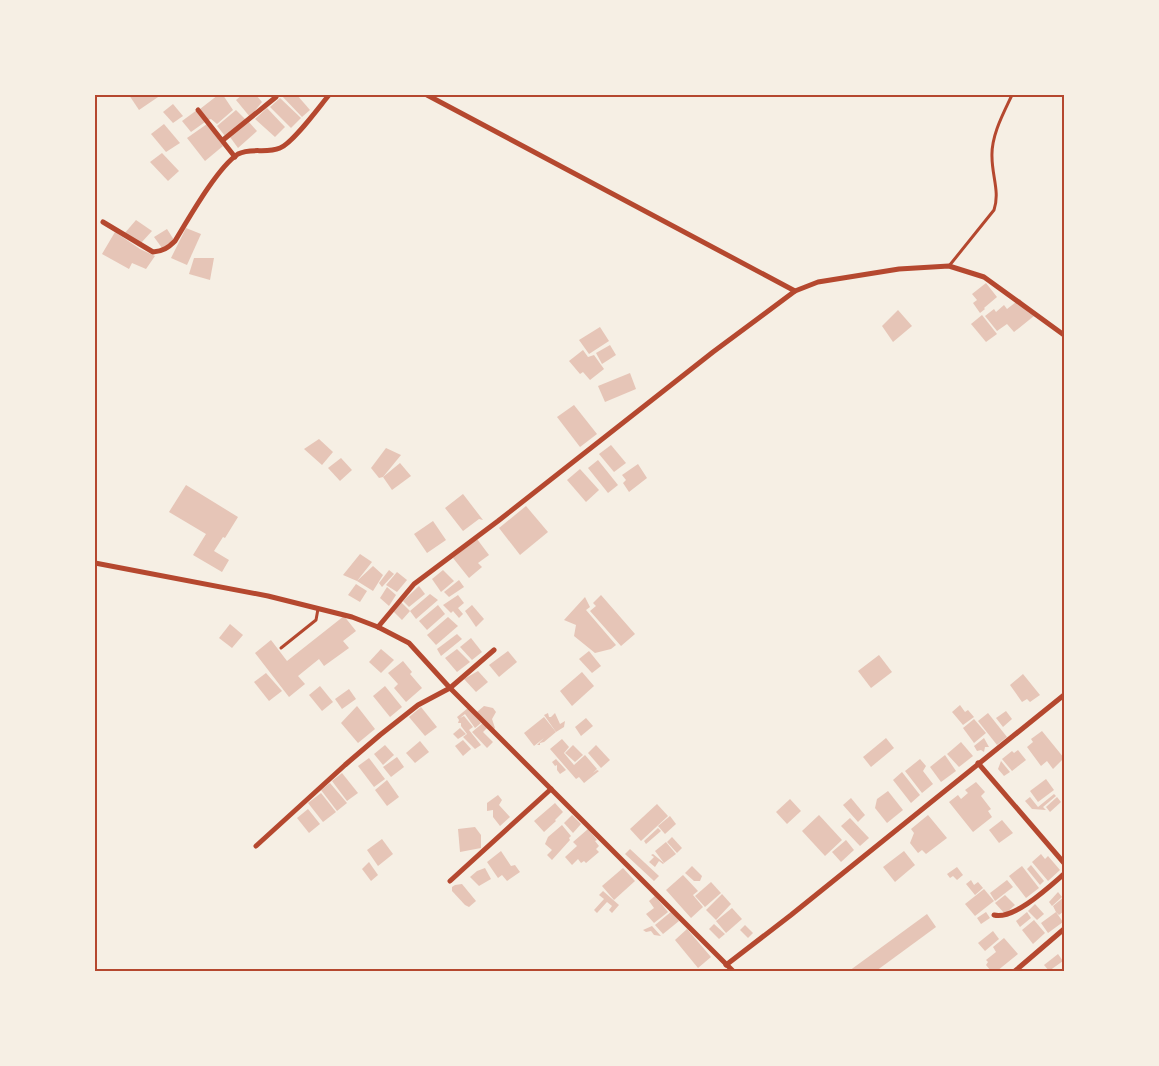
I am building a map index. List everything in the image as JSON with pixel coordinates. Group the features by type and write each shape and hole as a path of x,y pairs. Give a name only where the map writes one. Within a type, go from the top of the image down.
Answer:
{"street":[{"path":"103,222 153,252 161,252 175,241 222,168 247,151 280,148 290,141 329,95"},
{"path":"427,95 795,291"},
{"path":"223,140 276,97"},
{"path":"198,110 236,157"},
{"path":"378,627 414,584 491,527 713,352 795,291 818,282 899,268 950,266 984,277 1064,335"},
{"path":"95,563 268,596 318,608 352,617 378,627 409,643 450,688 732,971"},
{"path":"256,846 380,735 418,705 450,688 494,650"},
{"path":"726,965 791,915 1064,694"},
{"path":"978,763 1064,863"},
{"path":"450,881 551,789"},
{"path":"994,915 1000,917 1012,912 1029,902 1064,874"},
{"path":"1015,971 1064,929"}],"lane":[{"path":"950,266 961,250 987,221 997,200 992,146 998,126 1012,95"},
{"path":"282,648 316,620 318,608"}],"building":[{"path":"129,95 161,95 139,110"},
{"path":"218,95 223,95 233,110 217,124 211,119 208,120 200,109"},
{"path":"242,95 256,95 262,102 250,117 236,100"},
{"path":"281,95 297,95 310,110 302,117"},
{"path":"280,98 301,118 291,128 270,107"},
{"path":"173,104 183,116 173,123 163,112"},
{"path":"267,108 285,127 275,137 255,119"},
{"path":"197,110 205,122 191,132 182,121"},
{"path":"236,110 246,120 225,136 217,126"},
{"path":"248,121 257,131 238,148 230,137"},
{"path":"164,124 180,143 166,152 151,134"},
{"path":"207,124 223,146 205,161 187,138"},
{"path":"162,153 179,171 168,181 150,162"},
{"path":"136,220 152,231 141,243 124,234"},
{"path":"186,228 201,234 187,265 171,258"},
{"path":"167,229 174,240 162,248 154,237"},
{"path":"115,232 140,249 155,256 146,269 132,263 129,269 102,254"},
{"path":"194,258 214,258 210,280 189,274"},
{"path":"986,283 997,297 980,313 973,303 977,300 972,294"},
{"path":"1020,299 1034,316 1014,332 1007,324 997,331 985,316 994,309 996,312 1004,305 1007,309"},
{"path":"898,310 912,326 893,342 882,326"},
{"path":"982,315 997,334 986,342 971,324"},
{"path":"600,327 609,341 589,354 579,340"},
{"path":"610,345 616,355 602,364 596,353"},
{"path":"583,350 588,357 594,355 604,369 590,380 583,372 580,374 569,361"},
{"path":"630,373 636,389 605,402 598,386"},
{"path":"574,405 597,434 580,447 557,417"},
{"path":"319,439 333,452 322,465 304,449"},
{"path":"611,445 626,463 614,472 599,454"},
{"path":"386,448 401,455 383,477 379,478 371,468"},
{"path":"341,458 352,470 340,481 328,468"},
{"path":"598,460 618,485 608,493 588,468"},
{"path":"400,463 411,476 392,490 383,477"},
{"path":"638,464 647,478 629,492 623,483 626,480 622,475"},
{"path":"580,469 599,490 586,502 567,480"},
{"path":"186,485 238,517 214,551 229,560 222,572 193,555 206,534 169,512"},
{"path":"463,494 483,520 479,519 463,531 445,508"},
{"path":"526,506 548,532 520,555 499,528"},
{"path":"433,521 446,540 427,553 414,534"},
{"path":"477,539 489,555 478,563 482,567 469,578 453,558"},
{"path":"360,554 372,562 357,581 343,575"},
{"path":"373,566 383,575 373,591 357,581"},
{"path":"389,570 394,574 382,587 379,583"},
{"path":"443,570 454,581 441,592 432,579"},
{"path":"397,572 407,580 397,592 386,585"},
{"path":"459,580 464,587 449,597 444,592"},
{"path":"356,584 367,591 360,602 348,595"},
{"path":"419,586 425,594 409,607 403,601"},
{"path":"387,587 396,595 389,606 380,598"},
{"path":"430,594 438,600 416,619 410,611"},
{"path":"458,595 464,603 458,608 463,614 459,618 453,611 451,613 443,605"},
{"path":"601,595 635,634 621,646 590,611 596,606 593,603"},
{"path":"585,597 590,607 586,610 616,645 611,649 595,653 574,636 576,625 564,620"},
{"path":"400,601 410,611 402,620 392,610"},
{"path":"438,605 445,614 427,630 419,621"},
{"path":"472,605 484,619 476,627 465,611"},
{"path":"344,616 356,631 343,641 349,648 324,666 319,659 298,676 305,684 289,697 255,653 271,640 287,661"},
{"path":"448,617 458,626 436,645 427,635"},
{"path":"230,624 243,635 232,648 219,638"},
{"path":"457,634 462,639 441,656 437,649"},
{"path":"471,638 482,652 472,660 460,647"},
{"path":"381,649 394,660 381,673 369,662"},
{"path":"457,649 470,662 457,672 445,658"},
{"path":"508,651 517,662 499,677 489,665"},
{"path":"589,651 601,666 592,673 579,659"},
{"path":"879,655 892,672 871,688 858,671"},
{"path":"403,661 412,672 410,674 422,688 406,702 394,688 398,684 388,673"},
{"path":"478,671 488,682 476,692 464,679"},
{"path":"582,672 594,686 572,706 560,691"},
{"path":"266,673 282,691 269,701 254,682"},
{"path":"1023,674 1040,695 1030,702 1027,699 1022,702 1010,685"},
{"path":"320,686 333,702 322,711 309,695"},
{"path":"385,686 402,707 390,717 373,696"},
{"path":"349,689 356,699 342,709 335,699"},
{"path":"960,705 965,712 968,710 974,717 963,725 952,712"},
{"path":"357,706 375,729 358,743 341,723"},
{"path":"484,706 493,708 496,712 492,719 495,728 493,730 477,712"},
{"path":"421,707 437,727 425,736 409,717"},
{"path":"468,708 481,723 475,728 465,714 460,718 464,716 473,727 469,730 481,745 475,749 463,737 467,734 461,723 458,723 457,717"},
{"path":"1006,711 1012,719 1003,727 996,718"},
{"path":"548,713 549,717 551,717 555,713 560,724 565,721 564,727 556,732 544,715"},
{"path":"988,713 1007,737 997,745 978,721"},
{"path":"544,717 556,732 540,743 540,745 537,745 544,738 534,746 524,733"},
{"path":"586,718 593,726 581,736 575,727"},
{"path":"974,719 986,733 974,743 963,728"},
{"path":"484,722 488,727 483,732 493,742 487,748 472,732"},
{"path":"460,728 466,734 458,739 453,734"},
{"path":"1042,731 1064,758 1053,769 1047,761 1041,766 1027,747 1033,742 1031,739"},
{"path":"886,738 894,748 871,767 863,757"},
{"path":"984,738 989,747 985,747 984,752 981,750 977,751 974,746"},
{"path":"562,739 569,747 564,753 574,765 585,755 597,769 593,773 597,770 599,771 584,783 579,777 576,779 550,749"},
{"path":"463,740 471,749 463,756 455,746"},
{"path":"420,741 429,752 415,763 406,753"},
{"path":"961,742 973,756 959,767 947,754"},
{"path":"385,745 394,755 383,765 374,754"},
{"path":"573,745 583,755 575,762 565,753"},
{"path":"596,745 610,760 601,768 588,753"},
{"path":"1018,750 1026,760 1012,771 1002,759 1012,751 1014,753"},
{"path":"945,755 956,771 941,782 930,767"},
{"path":"397,757 404,767 391,777 383,767"},
{"path":"369,758 385,779 374,787 358,766"},
{"path":"556,759 566,770 560,774 557,770 557,765 555,766 552,762"},
{"path":"920,759 926,766 923,771 933,784 922,793 905,771"},
{"path":"1001,761 1010,772 1004,776 998,769"},
{"path":"902,772 920,795 911,803 893,780"},
{"path":"342,773 358,793 347,801 332,781"},
{"path":"1046,779 1054,790 1038,802 1030,791"},
{"path":"387,780 399,797 387,806 375,790"},
{"path":"976,782 985,792 981,796 991,809 988,811 992,817 973,832 949,802 958,795 961,799 968,793 965,790"},
{"path":"330,783 347,803 337,811 321,790"},
{"path":"888,791 903,810 887,823 875,808 877,799"},
{"path":"321,793 336,812 323,822 308,803"},
{"path":"1054,794 1056,796 1043,807 1046,810 1032,809 1025,801 1030,797 1038,807"},
{"path":"498,795 502,800 499,805 510,817 500,826 493,817 493,810 487,811 487,803"},
{"path":"1057,797 1061,802 1050,812 1046,807"},
{"path":"851,798 865,815 858,822 843,805"},
{"path":"790,799 801,811 787,824 776,812"},
{"path":"555,803 563,812 544,832 534,821"},
{"path":"657,804 668,816 641,841 630,829"},
{"path":"308,809 320,824 309,833 297,818"},
{"path":"572,815 581,824 573,833 564,823"},
{"path":"819,815 842,840 825,856 802,831"},
{"path":"928,815 947,838 926,854 922,850 918,853 910,843 914,833 911,829"},
{"path":"670,816 676,824 665,834 658,826"},
{"path":"850,818 869,838 860,846 841,826"},
{"path":"1002,820 1013,833 999,843 989,830"},
{"path":"562,825 571,836 570,840 552,860 547,855 552,850 545,844 548,837"},
{"path":"475,827 481,835 481,848 460,852 458,829"},
{"path":"658,828 661,831 646,844 644,841"},
{"path":"588,829 597,840 595,841 599,846 596,849 599,852 586,863 584,861 581,863 578,859 572,865 565,857 577,846 573,842"},
{"path":"672,837 682,848 677,853 667,842"},
{"path":"382,839 393,854 378,866 367,850"},
{"path":"846,840 854,850 841,862 832,852"},
{"path":"666,842 676,854 664,863 655,851"},
{"path":"630,849 659,876 654,881 625,854"},
{"path":"501,851 511,866 515,865 520,872 507,881 502,875 498,878 487,862"},
{"path":"904,851 915,865 895,882 883,867"},
{"path":"653,854 664,863 659,861 655,867 649,862 654,857 651,855"},
{"path":"1041,854 1045,859 1048,856 1060,870 1048,881 1032,862"},
{"path":"369,862 378,875 371,881 362,869"},
{"path":"1031,865 1044,881 1040,885 1027,869"},
{"path":"692,866 702,876 700,881 694,881 685,873"},
{"path":"1022,866 1039,888 1026,898 1009,876"},
{"path":"957,867 963,875 957,880 953,876 950,878 947,874"},
{"path":"485,868 491,879 479,886 470,877 477,871"},
{"path":"623,868 635,881 614,900 602,886"},
{"path":"683,875 698,891 693,895 703,907 691,918 666,890"},
{"path":"971,880 974,885 978,882 983,888 975,895 966,884"},
{"path":"1007,880 1013,887 995,901 990,893"},
{"path":"711,882 721,893 705,907 695,896"},
{"path":"462,884 476,901 469,907 452,891 452,887"},
{"path":"984,889 994,901 975,916 965,904"},
{"path":"603,891 619,905 612,913 609,910 612,906 607,902 597,913 594,910 604,899 599,895"},
{"path":"1058,892 1062,897 1052,906 1049,902"},
{"path":"722,894 731,904 716,920 706,910"},
{"path":"1005,895 1015,905 1005,914 995,903"},
{"path":"655,896 668,912 654,923 646,914 654,908 649,901"},
{"path":"1064,897 1064,911 1059,915 1053,906"},
{"path":"1035,904 1044,914 1037,920 1028,911"},
{"path":"732,908 742,919 726,933 716,921"},
{"path":"672,911 679,921 663,934 655,925"},
{"path":"986,912 990,918 981,924 977,918"},
{"path":"1027,912 1031,918 1020,927 1016,921"},
{"path":"1056,912 1063,922 1048,933 1041,923"},
{"path":"927,914 936,927 876,971 849,971"},
{"path":"1034,920 1045,933 1033,944 1022,930"},
{"path":"714,924 725,934 719,939 709,929"},
{"path":"745,925 753,933 748,938 740,930"},
{"path":"652,926 661,936 654,935 651,931 646,932 643,930"},
{"path":"687,929 711,957 698,968 675,940"},
{"path":"993,931 999,939 985,951 978,943"},
{"path":"1004,938 1018,954 997,971 991,971 986,965 988,962 986,960 996,952 993,947"},
{"path":"1058,954 1063,961 1049,971 1044,965"}]}
